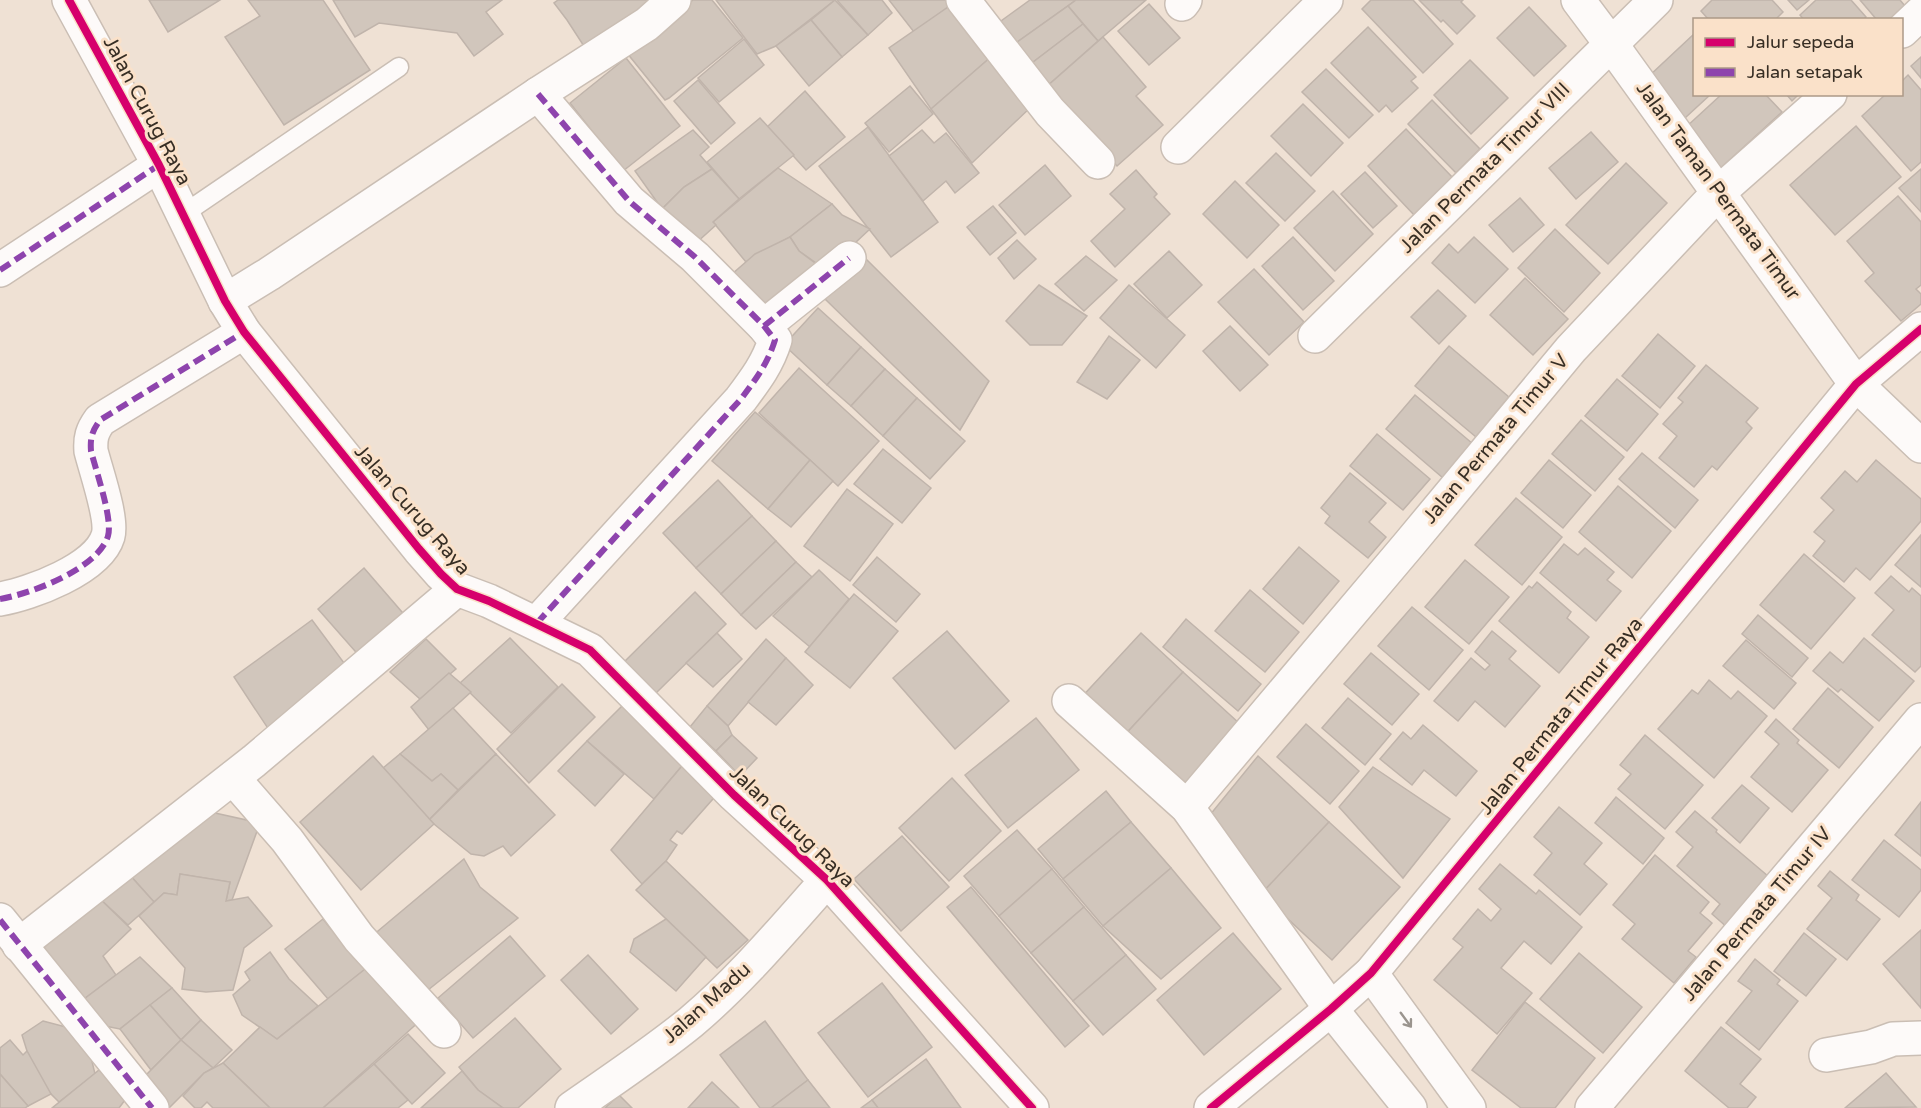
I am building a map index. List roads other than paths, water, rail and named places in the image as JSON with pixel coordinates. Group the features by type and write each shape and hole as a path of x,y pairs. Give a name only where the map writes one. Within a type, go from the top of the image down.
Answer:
{"street":[{"name":"Jalan Curug Raya","path":"69,0 159,165 225,301 244,332 419,549 457,589 537,623 590,650 734,795 827,880 1032,1108"},
{"path":"225,301 647,24 674,0"},
{"path":"963,0 1050,112 1098,162"},
{"path":"1186,139 1326,0"},
{"name":"Jalan Taman Permata Timur","path":"1578,0 1857,384 1921,446"},
{"name":"Jalan Permata Timur VIII","path":"1315,336 1656,0"},
{"path":"1903,30 1921,13"},
{"path":"537,623 741,399 762,372 775,340 695,257 629,201 538,94"},
{"name":"Jalan Permata Timur V","path":"1187,807 1570,349 1718,193 1828,96"},
{"path":"0,270 159,165"},
{"path":"764,326 849,258"},
{"name":"Jalan Permata Timur Raya","path":"1211,1108 1332,1009 1371,973 1857,384 1921,329"},
{"path":"0,599 45,587 92,558 108,536 109,520 90,441 92,431 100,420 244,332"},
{"path":"152,1108 10,932 233,778 457,589"},
{"path":"1069,701 1187,807 1332,1009 1410,1108"},
{"name":"Jalan Permata Timur IV","path":"1592,1108 1921,720"},
{"path":"233,778 287,840 359,938 444,1031"},
{"name":"Jalan Madu","path":"572,1108 692,1021 739,977 827,880"},
{"path":"1371,973 1470,1108"},
{"path":"1826,1055 1871,1047 1893,1039 1921,1038"}],"lane":[{"path":"182,215 399,67"}]}
